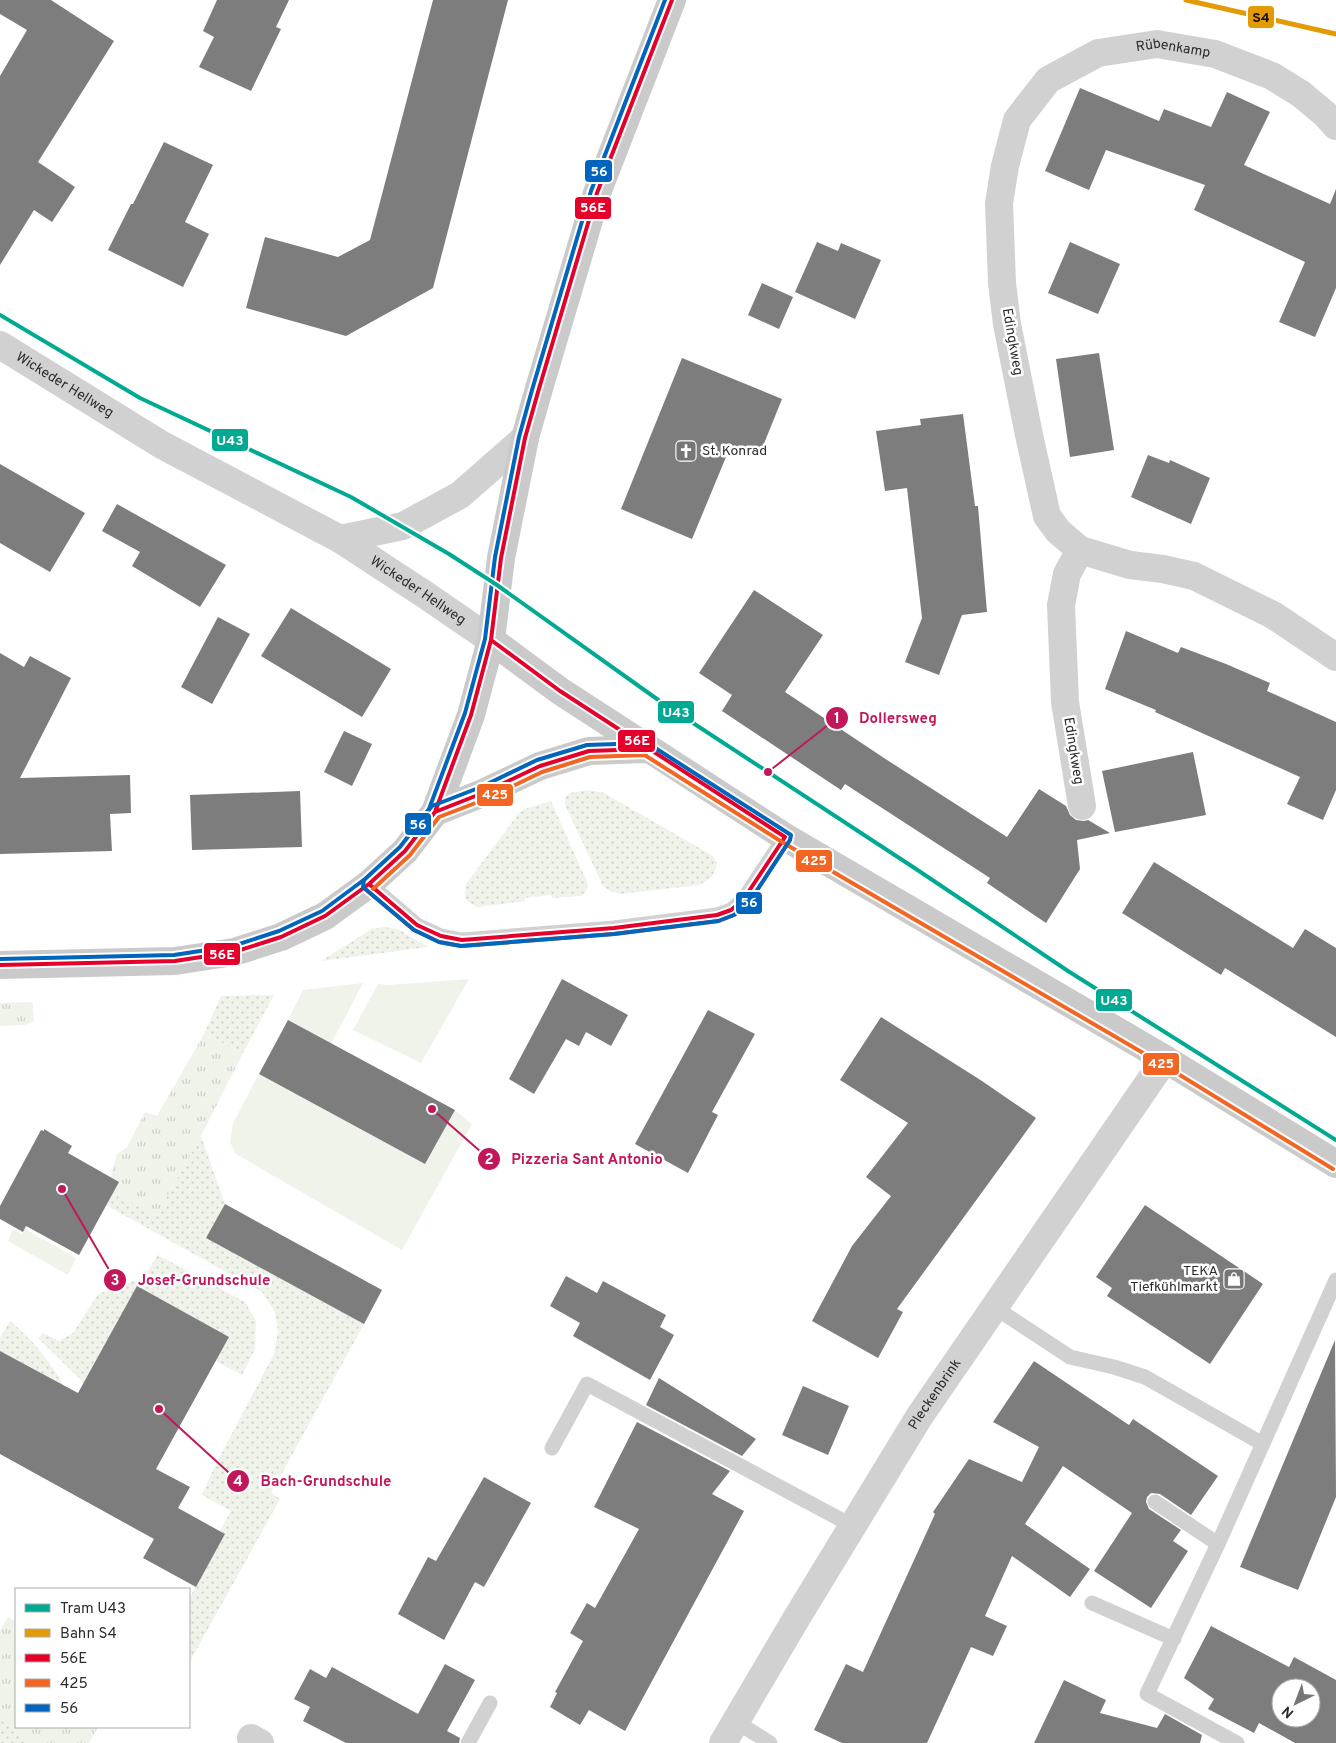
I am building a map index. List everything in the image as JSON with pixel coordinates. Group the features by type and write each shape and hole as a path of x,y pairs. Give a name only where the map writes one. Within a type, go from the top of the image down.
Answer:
{"main road":[{"path":"0,965 175,961 234,952 281,937 325,916 370,884 405,851 435,812 471,717 491,640 502,558 525,438 597,193 672,0"},
{"name":"Wickeder Hellweg","path":"491,640 560,691 785,837 1164,1059 1336,1164"},
{"path":"435,812 540,766 589,751 646,748"}],"street":[{"name":"Rübenkamp","path":"1017,120 1048,80 1056,75 1098,53 1157,44 1216,54 1272,76 1301,94 1336,126"},
{"name":"Edingkweg","path":"1017,120 1005,166 999,203 1002,283 1029,435 1047,516 1058,532 1080,550 1130,566 1163,569 1194,576 1272,615 1336,658"},
{"name":"Wickeder Hellweg","path":"0,345 162,445 340,539 491,640"},
{"path":"340,539 403,526 460,495 525,438"},
{"name":"Edingkweg","path":"1080,550 1067,574 1061,605 1066,702 1082,806"},
{"name":"Pleckenbrink","path":"729,1732 920,1417 1164,1059"}],"lane":[{"path":"370,884 417,925 441,936 462,940 614,928 717,915 731,910 742,900 785,837"},
{"path":"1236,1743 1146,1694 1218,1544 1336,1280"},
{"path":"994,1307 1070,1357 1145,1377 1263,1444"},
{"path":"552,1448 587,1384 853,1526"},
{"path":"1155,1502 1218,1544"},
{"path":"1092,1603 1174,1639"},
{"path":"468,1743 490,1703"},
{"path":"729,1732 770,1743"}],"green space":[{"path":"589,790 604,793 713,856 717,863 713,874 699,885 620,894 610,891 603,886 565,805 565,797 570,793"},
{"path":"551,801 588,884 586,892 580,896 552,898 551,895 525,898 525,901 478,907 470,903 465,898 466,884 519,813 524,809"},
{"path":"384,927 398,929 428,947 321,961 372,929"},
{"path":"469,979 421,1063 353,1030 378,984 389,985"},
{"path":"363,983 331,1044 288,1020 303,990"},
{"path":"274,995 243,1053 204,1034 221,996"},
{"path":"32,1002 34,1021 25,1025 0,1026 0,1003"},
{"path":"204,1034 243,1053 201,1136 156,1216 113,1192 117,1185 110,1181 117,1154 127,1147 145,1112 157,1116"},
{"path":"259,1074 425,1164 455,1110 472,1124 402,1250 236,1154 230,1143 233,1123"},
{"path":"201,1136 225,1204 207,1238 364,1324 271,1493 280,1499 190,1661 190,1597 225,1534 220,1531 231,1511 202,1495 217,1462 274,1354 278,1331 275,1312 262,1292 106,1205 113,1192 156,1216"},
{"path":"13,1229 22,1234 25,1229 76,1258 68,1275 8,1241"},
{"path":"158,1255 245,1302 256,1321 255,1349 242,1375 216,1361 229,1337 88,1387 38,1338 43,1333 59,1341 73,1333 98,1294 143,1278"},
{"path":"10,1321 40,1351 63,1385 0,1351 0,1338"},
{"path":"8,1617 15,1621 15,1728 97,1728 89,1743 31,1743 0,1719 0,1631"},
{"path":"0,1719 31,1743 0,1743"}],"building":[{"path":"0,0 51,0 114,41 38,162 75,187 52,222 34,210 0,265 0,76 27,30 0,14"},
{"path":"217,0 289,0 276,27 281,29 251,91 199,67 214,37 203,31"},
{"path":"433,0 508,0 433,288 346,336 246,308 265,237 338,257 370,240"},
{"path":"1080,88 1159,121 1164,109 1211,127 1227,92 1270,112 1244,165 1330,204 1336,189 1336,288 1315,337 1279,322 1305,262 1194,210 1205,185 1106,150 1089,190 1045,171"},
{"path":"164,142 213,165 185,222 209,234 183,287 108,250"},
{"path":"817,242 838,251 841,243 881,260 855,319 795,292"},
{"path":"1070,242 1120,264 1098,314 1048,293"},
{"path":"762,283 793,297 779,329 748,315"},
{"path":"1099,353 1114,450 1070,457 1056,359"},
{"name":"St. Konrad","path":"682,358 782,399 759,456 731,445 692,539 621,509"},
{"path":"963,414 975,506 978,506 987,612 962,615 939,675 905,662 922,618 907,488 885,491 876,431 921,425 920,419"},
{"path":"1148,455 1169,463 1170,460 1210,478 1191,524 1131,497"},
{"path":"0,464 85,513 50,572 0,543"},
{"path":"117,504 226,565 200,607 132,566 140,552 102,531"},
{"path":"754,590 823,635 785,692 1007,837 1039,789 1066,806 1070,815 1076,820 1088,820 1110,833 1077,840 1080,869 1046,923 987,883 990,878 845,784 841,790 722,711 732,695 699,673"},
{"path":"291,608 391,669 362,717 261,656"},
{"path":"218,617 250,634 212,704 181,687"},
{"path":"1126,631 1178,653 1181,647 1270,683 1267,691 1336,722 1336,790 1323,820 1287,804 1300,777 1155,712 1156,710 1105,689"},
{"path":"0,653 24,667 30,656 71,678 20,778 130,775 131,813 110,814 112,851 0,854"},
{"path":"344,731 372,744 352,786 324,772"},
{"path":"1193,752 1206,815 1115,832 1102,771"},
{"path":"300,791 302,847 192,850 190,795"},
{"path":"1154,862 1293,948 1305,929 1336,948 1336,1037 1225,968 1221,975 1122,913"},
{"path":"562,979 628,1015 611,1046 586,1032 579,1046 566,1039 534,1094 509,1079"},
{"path":"708,1010 755,1034 712,1112 718,1115 688,1173 635,1144"},
{"path":"881,1017 982,1081 1036,1118 897,1309 903,1312 878,1358 812,1321 852,1246 891,1196 866,1177 908,1123 840,1080"},
{"path":"288,1020 455,1110 425,1164 259,1074"},
{"path":"44,1129 72,1146 68,1153 119,1182 79,1255 26,1226 23,1232 0,1219 0,1206 41,1130 44,1131"},
{"path":"225,1204 382,1290 364,1324 206,1238"},
{"path":"1145,1205 1263,1284 1210,1364 1107,1296 1112,1288 1096,1277"},
{"path":"566,1276 597,1293 603,1281 666,1315 660,1327 674,1335 650,1380 573,1336 580,1323 550,1306"},
{"path":"137,1286 229,1337 156,1469 190,1487 178,1508 225,1534 196,1587 143,1558 154,1539 0,1454 0,1351 78,1393"},
{"path":"1335,1340 1336,1497 1298,1590 1240,1567"},
{"path":"1034,1361 1129,1425 1133,1419 1218,1476 1191,1515 1160,1494 1151,1493 1147,1497 1146,1502 1149,1509 1181,1530 1173,1541 1188,1551 1151,1608 1094,1571 1132,1513 1063,1466 1025,1524 1090,1569 1070,1597 1012,1556 985,1616 1007,1626 993,1656 971,1647 927,1743 842,1743 814,1730 846,1664 863,1672 935,1514 933,1512 969,1459 1022,1482 1039,1447 993,1422"},
{"path":"659,1378 756,1439 742,1456 646,1405"},
{"path":"803,1386 849,1406 828,1455 782,1435"},
{"path":"637,1422 730,1471 712,1494 744,1511 625,1731 589,1710 580,1725 550,1707 557,1693 555,1692 583,1641 570,1633 587,1603 595,1608 639,1529 594,1507"},
{"path":"484,1477 531,1503 484,1587 475,1582 444,1640 398,1614 428,1557 436,1561"},
{"path":"1211,1626 1289,1667 1294,1657 1336,1680 1336,1743 1295,1743 1259,1723 1254,1733 1208,1709 1214,1699 1184,1678"},
{"path":"445,1664 475,1680 447,1731 460,1738 459,1743 346,1743 303,1721 310,1707 294,1699 310,1669 326,1678 332,1667 418,1714"},
{"path":"1064,1680 1106,1700 1100,1713 1157,1728 1165,1714 1202,1735 1200,1743 1034,1743"}],"tram line":[{"name":"U43","path":"0,315 140,398 351,497 449,554 497,585 664,704 1068,971 1336,1140"}],"rail line":[{"name":"S4","path":"1186,0 1336,34"}],"transit line":[{"name":"56","path":"0,959 174,955 233,946 279,931 322,911 365,879 400,847 429,809 465,713 485,639 495,557 519,437 532,390 591,191 665,0"},
{"name":"56E","path":"0,965 175,961 234,952 281,937 325,916 369,884 405,851 435,812 471,715 491,640 501,558 525,438 538,392 597,193 672,0"},
{"name":"56E","path":"491,640 560,691 785,837"},
{"name":"56","path":"646,743 587,745 537,760 481,787 432,806 400,847 364,880 363,887 414,930 439,942 461,946 614,934 718,921 734,915 748,904 790,840 791,835 649,744"},
{"name":"56E","path":"435,812 483,793 540,766 589,751 646,749"},
{"name":"425","path":"643,754 782,842 1162,1064 1333,1169"},
{"name":"425","path":"373,889 410,855 439,817 486,799 542,772 590,757 646,755"},
{"name":"56E","path":"369,884 417,925 441,936 462,940 614,928 717,915 731,910 743,900 785,837"},
{"name":"425","path":"365,889 414,930 439,942 461,946 614,934 719,921 734,915 748,904 790,840"}],"place":[{"name":"St. Konrad","path":"686,451"},
{"name":"Dollersweg","path":"768,772"},
{"name":"Pizzeria Sant Antonio","path":"432,1109"},
{"name":"Josef-Grundschule","path":"62,1189"},
{"name":"TEKA Tiefkühlmarkt","path":"1234,1279"},
{"name":"Bach-Grundschule","path":"159,1409"}]}
